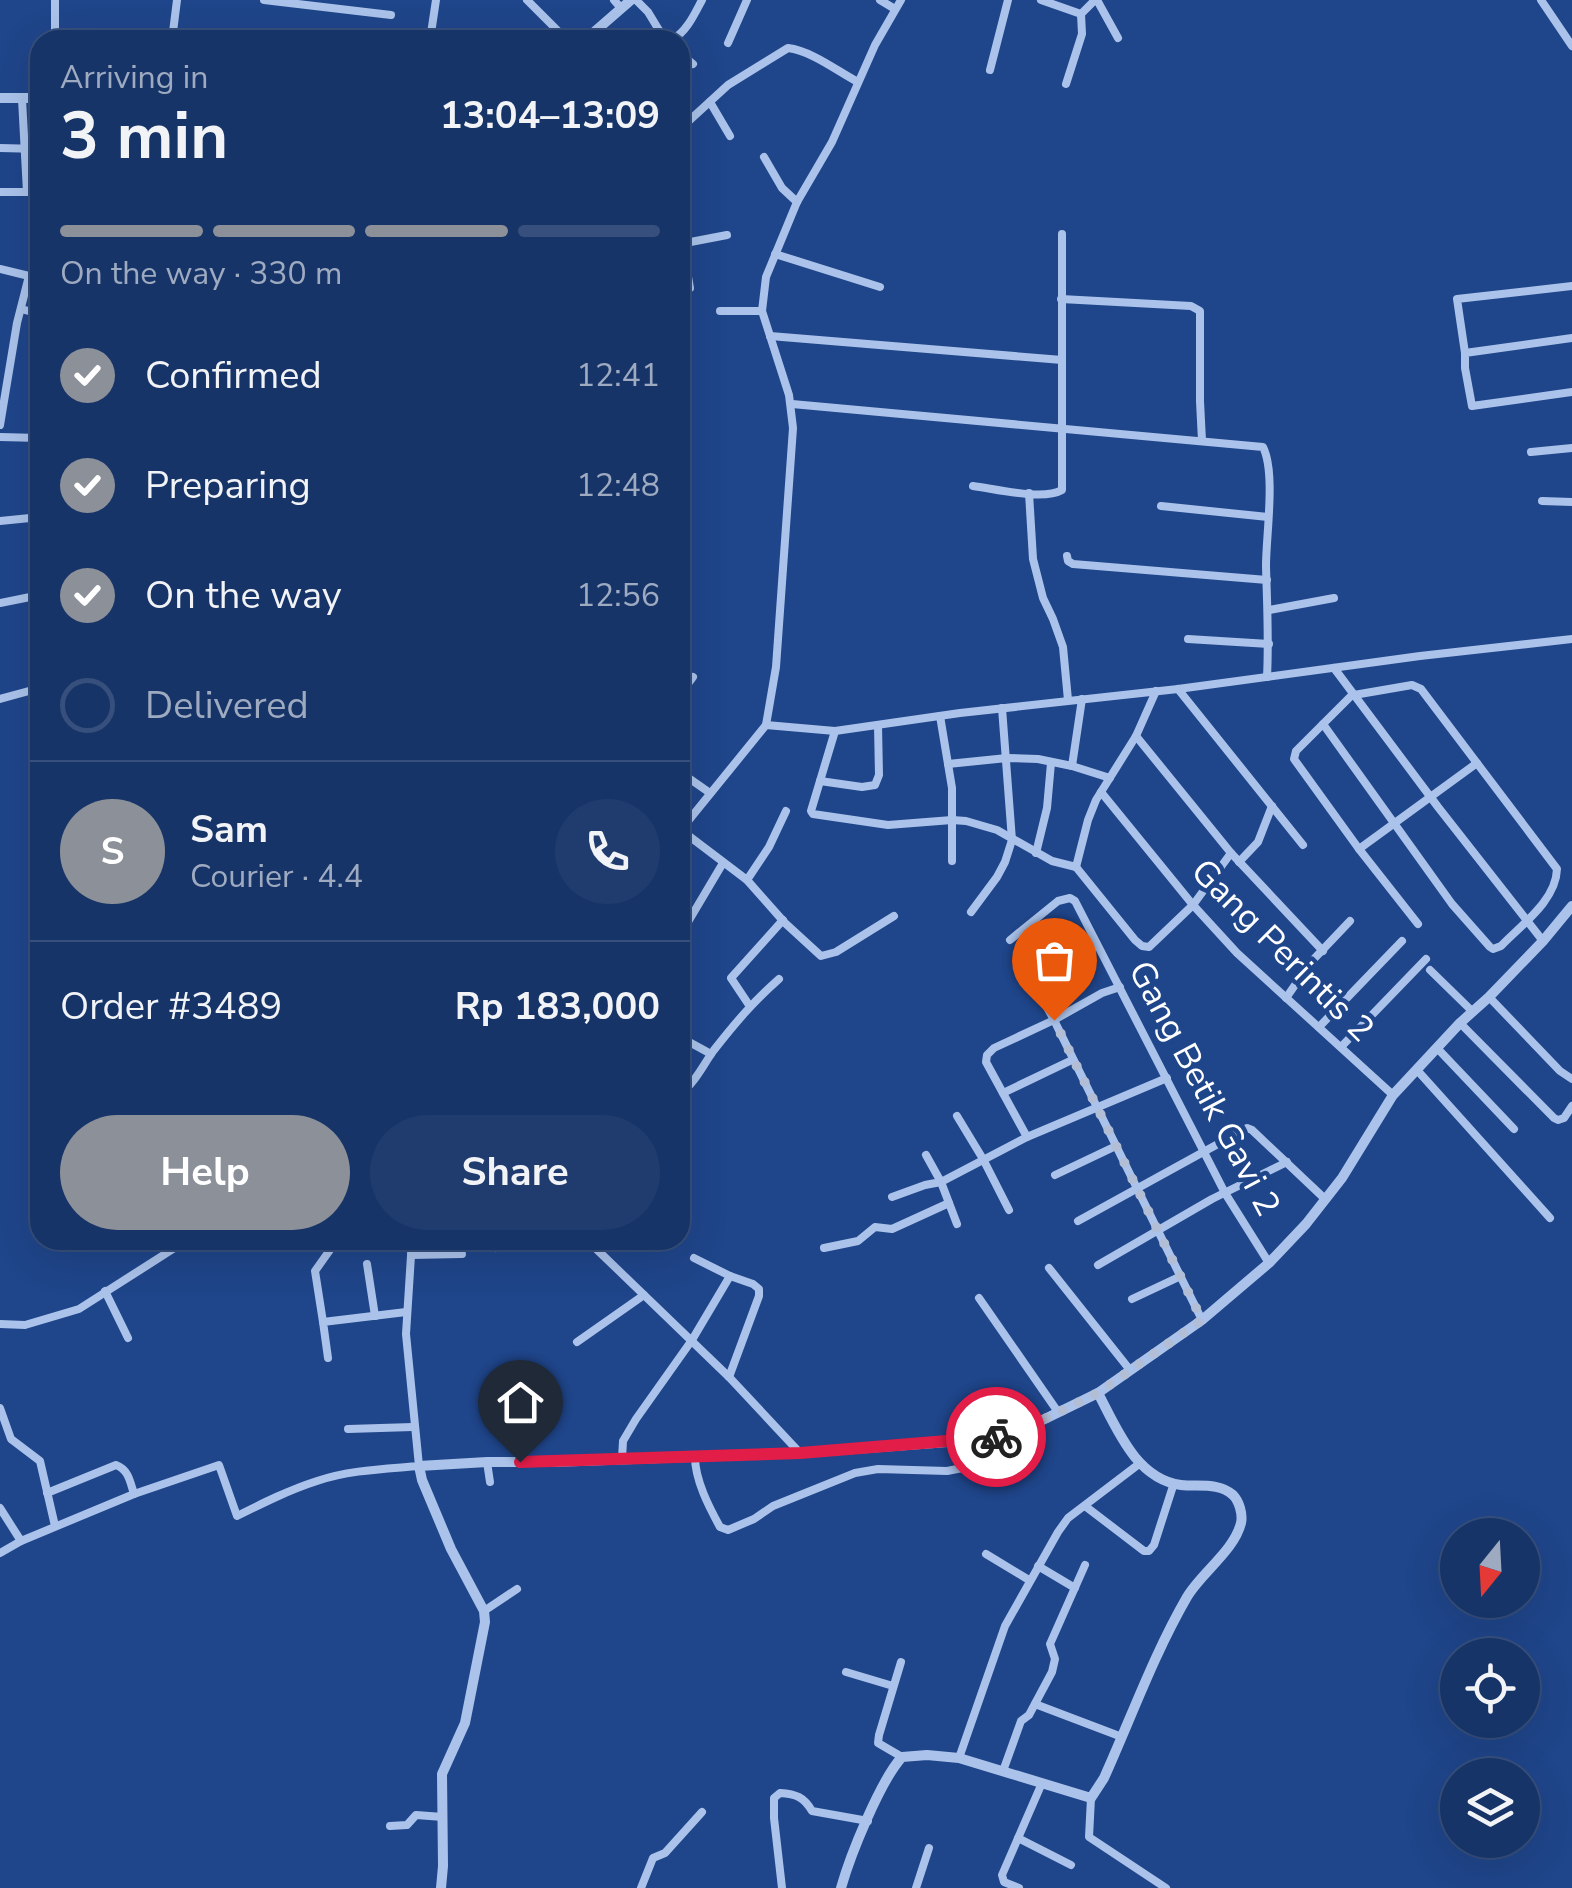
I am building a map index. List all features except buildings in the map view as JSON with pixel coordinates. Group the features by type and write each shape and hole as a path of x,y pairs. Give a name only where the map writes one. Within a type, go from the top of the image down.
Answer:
{"street":[{"path":"55,0 55,30"},
{"path":"173,30 177,0"},
{"path":"264,0 390,14"},
{"path":"432,30 436,0"},
{"path":"527,0 557,30"},
{"path":"595,30 617,4 633,0 662,30"},
{"path":"684,30 702,0"},
{"path":"728,42 747,0"},
{"path":"880,0 895,9"},
{"path":"690,818 766,724 776,668 793,428 792,404 762,312 766,277 796,202 832,142 875,45 901,0"},
{"path":"990,70 1008,0"},
{"path":"1041,0 1080,14"},
{"path":"1080,14 1096,0 1118,38"},
{"path":"1541,0 1572,46"},
{"path":"1066,84 1082,34 1080,14"},
{"path":"690,120 728,85 788,48 858,82"},
{"path":"0,98 30,99"},
{"path":"0,192 27,192 22,99"},
{"path":"710,102 730,136"},
{"path":"0,148 30,148"},
{"path":"764,158 782,188 796,202"},
{"path":"973,486 1029,493 1056,494 1062,490 1062,234"},
{"path":"690,242 727,235"},
{"path":"774,254 880,288"},
{"path":"0,269 29,276 0,425"},
{"path":"1572,286 1457,299 1472,406 1572,392"},
{"path":"1062,299 1191,306 1200,311 1202,442"},
{"path":"21,309 30,311"},
{"path":"720,312 762,312"},
{"path":"770,336 1062,360"},
{"path":"1465,353 1572,338"},
{"path":"792,404 1263,447 1268,457 1266,677"},
{"path":"0,437 30,438"},
{"path":"1530,452 1572,448"},
{"path":"1029,493 1033,559 1062,647 1068,700"},
{"path":"1542,501 1572,502"},
{"path":"1162,506 1268,516"},
{"path":"0,521 30,518"},
{"path":"1067,556 1073,564 1267,580"},
{"path":"0,603 30,598"},
{"path":"1269,610 1334,598"},
{"path":"1188,639 1269,644"},
{"path":"766,724 835,731 1572,639"},
{"path":"1334,668 1543,941"},
{"path":"690,682 694,677"},
{"path":"1323,724 1452,904 1493,949 1546,900 1557,869 1419,687 1353,694 1296,750 1294,759 1418,924"},
{"path":"1178,689 1303,846"},
{"path":"0,698 30,690"},
{"path":"1076,867 1088,820 1136,736 1156,691"},
{"path":"1072,766 1082,699"},
{"path":"971,912 997,877 1012,840 1002,708"},
{"path":"940,716 952,788 952,861"},
{"path":"820,781 862,787 875,784 879,775 878,724"},
{"path":"835,731 811,811 816,815 888,825 966,821 997,830 1036,853 1076,867 1142,946 1149,947 1192,905 1231,853"},
{"path":"1136,736 1231,853 1323,952"},
{"path":"948,764 1038,759 1110,778"},
{"path":"1036,853 1047,808 1051,763"},
{"path":"1359,850 1477,763"},
{"path":"690,779 710,793"},
{"name":"Gang Perintis 2","path":"1101,792 1192,905 1237,953 1393,1095"},
{"path":"1239,862 1258,842 1272,806"},
{"path":"747,880 786,811"},
{"path":"690,838 747,880 816,953 825,956 894,916"},
{"path":"690,919 723,863"},
{"name":"Gang Betik Gavi 2","path":"1010,940 1058,901 1076,901 1226,1192 1269,1263"},
{"path":"0,1553 134,1494 219,1465 237,1516 321,1479 370,1471 488,1472 622,1458 695,1462 1016,1433 1098,1393 1202,1320 1269,1263 1306,1224 1357,1156 1393,1095 1543,941 1572,906"},
{"path":"749,1006 731,978 783,920"},
{"path":"1286,998 1311,962 1350,920"},
{"path":"1319,1027 1402,941"},
{"path":"1097,946 1034,974 1033,982 1202,1320"},
{"path":"1340,1047 1426,959"},
{"path":"1430,970 1472,1012"},
{"path":"690,1085 749,1006 779,978"},
{"path":"1027,1137 986,1062 987,1055 1120,986"},
{"path":"1488,998 1560,1071 1572,1078"},
{"path":"1460,1023 1554,1118 1564,1118 1572,1106"},
{"path":"690,1042 711,1054"},
{"path":"1437,1048 1514,1129"},
{"path":"1003,1093 1072,1060"},
{"path":"1416,1070 1550,1218"},
{"path":"892,1198 940,1182 1027,1137 1167,1078"},
{"path":"957,1116 1010,1210"},
{"path":"1078,1221 1250,1128 1324,1198"},
{"path":"1054,1175 1116,1146"},
{"path":"926,1155 958,1224"},
{"path":"1098,1266 1226,1192 1287,1162"},
{"path":"824,1248 854,1242 874,1227 890,1229 949,1202"},
{"path":"0,1324 25,1325 78,1309 171,1250"},
{"path":"328,1358 316,1271 330,1250"},
{"path":"411,1250 406,1312 420,1473 451,1549 484,1611 485,1622 465,1723 442,1774 440,1888"},
{"path":"597,1250 729,1377 800,1453"},
{"path":"410,1255 462,1254"},
{"path":"694,1258 758,1289 759,1296 729,1377"},
{"path":"367,1264 375,1316"},
{"path":"1049,1268 1130,1370"},
{"path":"622,1458 623,1441 636,1418 692,1340 730,1276"},
{"path":"1132,1298 1181,1276"},
{"path":"104,1291 128,1338"},
{"path":"577,1342 644,1295"},
{"path":"979,1298 1058,1412"},
{"path":"324,1322 406,1312"},
{"path":"1098,1393 1140,1464 1162,1480 1217,1486 1230,1492 1240,1507 1241,1525 1218,1562 1190,1592 1104,1778 1091,1798 1089,1837 1166,1888"},
{"path":"0,1408 10,1439 40,1461 55,1526"},
{"path":"348,1429 413,1427"},
{"path":"695,1462 718,1525 728,1530 773,1506 856,1472 947,1471 1024,1462"},
{"path":"959,1758 1005,1626 1029,1580 1063,1525 1140,1464"},
{"path":"47,1493 116,1465 128,1475 134,1494"},
{"path":"1085,1506 1144,1551 1150,1551 1174,1483"},
{"path":"0,1508 20,1541"},
{"path":"986,1554 1029,1580"},
{"path":"1003,1770 1022,1720 1029,1715 1055,1661 1050,1644 1085,1565"},
{"path":"1038,1566 1075,1588"},
{"path":"484,1611 517,1590"},
{"path":"901,1662 878,1743 902,1757 927,1754 959,1758 1091,1798"},
{"path":"846,1672 893,1686"},
{"path":"1035,1704 1122,1738"},
{"path":"841,1888 868,1821 902,1757"},
{"path":"1019,1888 1002,1878 1042,1784"},
{"path":"782,1888 774,1798 796,1794 806,1800 812,1811 868,1821"},
{"path":"641,1888 653,1858 665,1853 702,1812"},
{"path":"390,1826 408,1826 416,1815 443,1816"},
{"path":"1018,1838 1071,1865"},
{"path":"916,1888 930,1848"}],"way so far":[{"path":"996,1437 1016,1433 1098,1393 1202,1320 1054,1020"}],"route":[{"path":"520,1462 800,1453 996,1437"}]}
